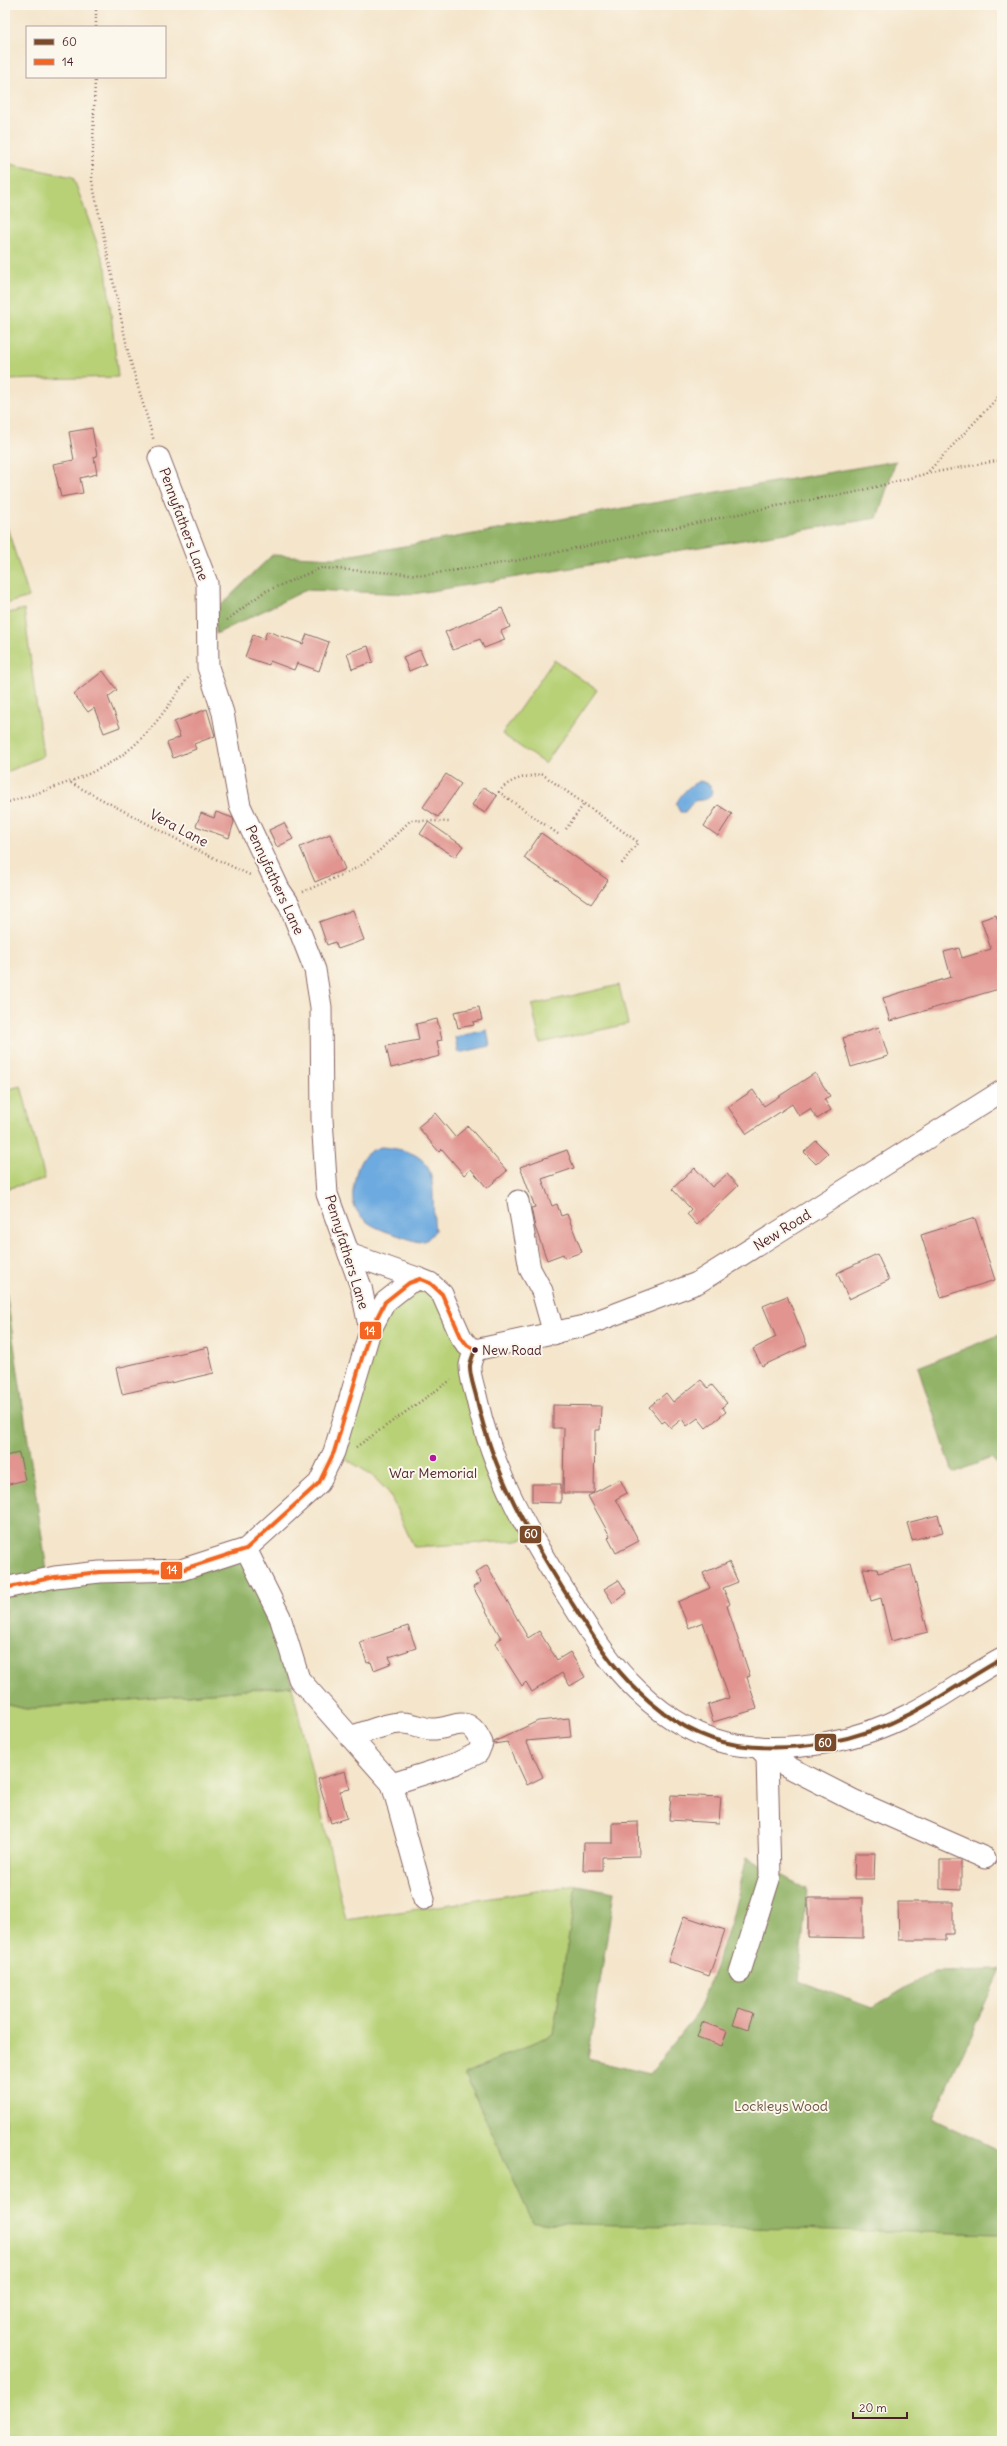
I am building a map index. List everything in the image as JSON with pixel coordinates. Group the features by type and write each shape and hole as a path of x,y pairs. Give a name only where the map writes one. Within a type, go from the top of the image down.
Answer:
{"street":[{"name":"Pennyfathers Lane","path":"159,458 207,583 208,667 223,713 240,806 283,894 315,970 321,1007 322,1118 327,1194 361,1287 370,1331"},
{"name":"New Road","path":"472,1358 584,1326 697,1283 1002,1090"},
{"path":"518,1201 530,1269 542,1291 554,1334"},
{"path":"349,1254 430,1283 442,1294 472,1358 491,1453 530,1535 610,1660 638,1691 665,1715 689,1730 713,1741 762,1751 853,1800 985,1858"},
{"path":"5,1588 55,1577 100,1572 181,1570 246,1549 319,1483 334,1452 370,1331 385,1302 409,1284 420,1279"},
{"path":"246,1549 280,1617 299,1680 392,1784 424,1899"},
{"path":"762,1751 796,1747 874,1731 911,1714 1002,1659"},
{"path":"350,1737 402,1723 431,1729 452,1724 466,1724 477,1733 482,1743 478,1753 455,1764 392,1784"},
{"path":"740,1972 770,1876 762,1751"}],"path":[{"path":"96,5 96,26"},
{"path":"95,78 92,181 129,356 159,458"},
{"path":"926,474 1002,392"},
{"path":"207,634 264,592 321,568 424,575 523,560 782,505 852,493 926,474 1002,460"},
{"path":"5,803 71,783 119,757 154,723 193,670"},
{"path":"558,834 499,792 512,780 542,774 638,842 620,866"},
{"name":"Vera Lane","path":"71,783 283,894"},
{"path":"566,829 584,804"},
{"path":"283,894 359,867 379,851 411,820 449,822"},
{"path":"353,1448 472,1358"}],"green space":[{"path":"5,163 73,177 106,268 118,377 5,380"},
{"path":"896,461 877,518 413,594 306,590 216,634 215,611 272,555 335,558"},
{"path":"5,521 29,597 5,604"},
{"path":"24,609 43,756 5,773 5,614"},
{"path":"554,660 597,690 545,764 502,734"},
{"path":"619,985 628,1024 540,1043 532,1005"},
{"path":"21,1086 45,1179 5,1189 5,1090"},
{"path":"5,1283 48,1578 131,1569 246,1549 280,1617 292,1686 26,1709 5,1704"},
{"path":"430,1283 470,1367 530,1535 517,1541 414,1547 389,1493 372,1475 334,1452 385,1302"},
{"path":"1002,1334 1002,1469 991,1458 953,1473 918,1367"},
{"path":"292,1686 346,1920 577,1885 553,2034 465,2074 533,2222 1002,2234 1002,2441 5,2441 5,1704 26,1709"},
{"name":"Lockleys Wood","path":"747,1857 807,1889 799,1981 872,2008 934,1971 1000,1970 933,2119 1002,2152 1002,2234 533,2223 465,2074 553,2034 577,1885 614,1892 588,2059 650,2074 699,2010 731,1923"}],"water":[{"path":"700,781 709,784 713,791 710,797 694,801 685,812 680,812 676,804 678,800 689,787"},
{"path":"487,1030 490,1046 458,1053 455,1037"},
{"path":"381,1147 402,1150 416,1155 425,1163 430,1173 435,1231 422,1242 415,1241 376,1227 363,1218 354,1205 353,1190 359,1164 367,1154"}],"building":[{"path":"92,428 97,456 94,457 97,474 80,478 83,493 61,497 53,464 74,460 69,432"},
{"path":"502,608 510,627 501,631 505,640 484,648 480,639 453,650 445,632"},
{"path":"267,631 303,644 307,634 329,642 319,671 297,663 294,670 270,661 269,665 245,657 253,635 264,639"},
{"path":"368,646 373,662 352,669 347,653"},
{"path":"420,650 426,664 409,671 403,657"},
{"path":"103,671 117,690 108,697 120,727 104,733 94,708 88,712 74,694"},
{"path":"207,709 215,736 194,744 196,749 173,758 167,743 180,737 174,722"},
{"path":"446,774 461,784 438,817 423,807"},
{"path":"484,787 497,796 485,813 472,805"},
{"path":"718,805 732,814 718,836 704,826"},
{"path":"216,812 233,818 234,822 229,838 196,826 201,813 214,818"},
{"path":"428,822 463,846 455,857 420,834"},
{"path":"284,823 293,839 277,847 269,830"},
{"path":"541,833 608,880 591,904 524,858"},
{"path":"330,834 345,869 315,882 300,847"},
{"path":"353,910 364,940 338,949 335,942 327,945 319,922"},
{"path":"996,915 1002,932 1002,988 890,1021 883,998 951,977 944,952 959,948 962,958 991,949 981,920"},
{"path":"479,1007 482,1020 473,1022 474,1025 458,1028 454,1012"},
{"path":"437,1019 442,1040 437,1041 440,1056 391,1068 386,1046 419,1040 416,1024"},
{"path":"879,1027 888,1056 851,1067 843,1038"},
{"path":"815,1073 830,1096 824,1099 831,1110 817,1119 810,1109 799,1116 792,1104 747,1134 728,1107 753,1090 764,1106"},
{"path":"435,1113 455,1137 468,1126 507,1171 487,1188 471,1169 464,1175 442,1149 439,1152 418,1127"},
{"path":"816,1141 828,1153 816,1164 804,1152"},
{"path":"567,1150 574,1168 542,1179 552,1206 557,1204 561,1216 567,1214 582,1252 565,1258 563,1254 547,1260 535,1227 531,1208 535,1207 520,1167"},
{"path":"695,1168 712,1187 727,1174 738,1186 697,1225 687,1214 691,1209 672,1189"},
{"path":"975,1218 995,1280 941,1297 921,1235"},
{"path":"877,1254 889,1280 849,1299 837,1273"},
{"path":"787,1296 807,1345 762,1366 753,1349 776,1337 763,1306"},
{"path":"208,1347 214,1373 122,1394 116,1368"},
{"path":"701,1380 708,1388 712,1385 727,1403 722,1407 726,1412 706,1428 698,1418 687,1426 682,1419 671,1428 665,1421 662,1423 649,1407 666,1393 673,1402"},
{"path":"553,1405 601,1406 600,1430 595,1430 594,1493 563,1493 564,1428 553,1428"},
{"path":"19,1453 25,1480 5,1485 5,1456"},
{"path":"620,1479 627,1493 616,1499 639,1541 616,1553 608,1538 610,1536 588,1496"},
{"path":"532,1484 561,1484 561,1503 532,1502"},
{"path":"938,1515 943,1532 912,1540 907,1523"},
{"path":"729,1562 738,1582 723,1588 730,1604 727,1606 750,1676 747,1677 757,1709 713,1722 708,1705 729,1698 703,1622 689,1628 678,1602 710,1588 703,1573"},
{"path":"487,1565 528,1638 539,1631 557,1660 570,1652 585,1677 570,1686 562,1673 532,1692 526,1682 522,1686 495,1643 501,1638 473,1587 481,1582 475,1573"},
{"path":"911,1565 928,1632 891,1641 881,1598 871,1601 863,1568 877,1569 878,1573"},
{"path":"619,1580 627,1593 613,1603 604,1589"},
{"path":"408,1626 416,1648 389,1657 392,1663 374,1670 371,1662 367,1663 360,1642"},
{"path":"569,1718 571,1737 526,1741 543,1777 527,1785 507,1742 494,1744 494,1742 538,1721"},
{"path":"345,1771 350,1789 340,1791 347,1818 331,1823 318,1779"},
{"path":"671,1795 721,1797 719,1823 669,1820"},
{"path":"638,1822 639,1856 602,1857 602,1870 583,1870 584,1843 613,1843 613,1823"},
{"path":"855,1853 875,1853 874,1879 854,1879"},
{"path":"940,1860 961,1860 961,1890 940,1889"},
{"path":"808,1898 863,1898 863,1938 808,1937"},
{"path":"898,1902 953,1902 953,1934 945,1934 945,1940 899,1940"},
{"path":"684,1916 725,1930 709,1976 668,1961"},
{"path":"739,2008 753,2013 748,2029 733,2024"},
{"path":"702,2022 727,2031 722,2046 697,2037"}],"transit line":[{"name":"14","path":"5,1588 55,1577 100,1572 181,1570 246,1549 319,1483 334,1452 370,1331 385,1302 409,1283 420,1279 430,1283 442,1294 461,1337 467,1345 475,1350"},
{"name":"60","path":"475,1350 471,1359 470,1373 484,1427 503,1479 527,1528 555,1576 609,1659 628,1681 649,1701 684,1726 709,1738 737,1745 781,1747 826,1743 870,1731 910,1714 1002,1659"}],"place":[{"name":"New Road","path":"475,1350"},
{"name":"War Memorial","path":"433,1458"}]}
